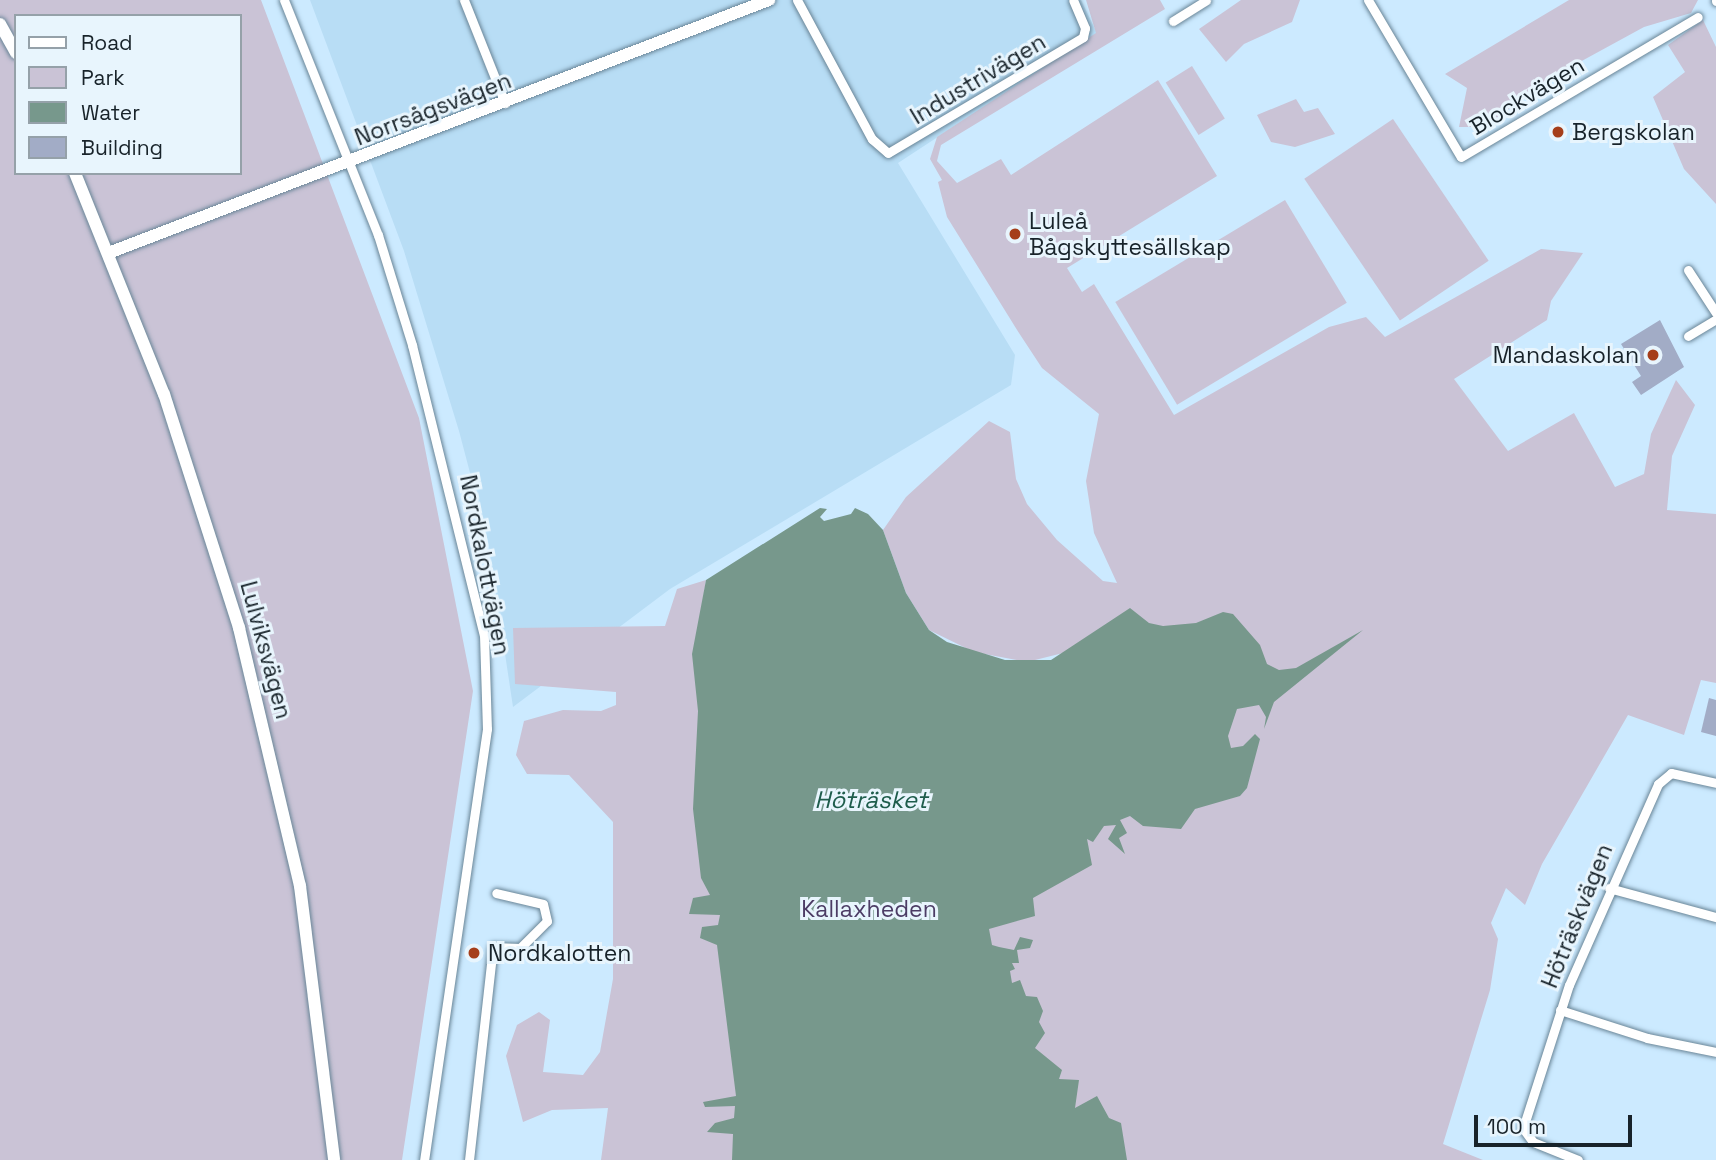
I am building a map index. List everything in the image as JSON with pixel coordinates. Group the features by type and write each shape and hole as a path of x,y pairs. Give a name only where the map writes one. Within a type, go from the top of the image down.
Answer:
{"main road":[{"name":"Norrsågsvägen","path":"111,251 351,163 769,0"},
{"path":"0,24 14,49"},
{"name":"Lulviksvägen","path":"76,175 111,251 208,522 274,762 319,1012 334,1160"}],"street":[{"name":"Nordkalottvägen","path":"284,0 351,163 434,417 485,648 487,730 424,1160"},
{"path":"464,0 505,103"},
{"name":"Industrivägen","path":"797,0 879,148 895,152 1083,37 1085,28 1073,0"},
{"path":"1173,20 1206,0"},
{"name":"Blockvägen","path":"1368,0 1461,157 1698,18"},
{"path":"1688,270 1716,313"},
{"path":"1688,337 1716,319"},
{"name":"Höträskvägen","path":"1554,1156 1532,1142 1523,1128 1560,1010 1609,887 1662,778 1675,773 1716,783"},
{"path":"1609,887 1716,918"},
{"path":"469,1160 493,947 520,948 547,922 543,904 496,893"},
{"path":"1560,1010 1647,1038 1716,1052"},
{"path":"1554,1156 1578,1160"}],"shaded area":[{"path":"310,0 1081,0 1097,33 898,163 1015,355 1011,385 670,589 513,707 488,541 459,431 404,251"}],"green space":[{"path":"0,0 261,0 419,418 473,691 402,1160 0,1160"},
{"name":"Kallaxheden","path":"1086,0 1160,0 1165,9 941,145 937,161 957,183 1001,159 1011,175 1158,80 1217,176 1067,268 1082,292 1094,284 1174,415 1329,327 1366,317 1385,337 1541,249 1583,253 1551,301 1547,320 1454,379 1508,451 1574,413 1615,487 1644,474 1651,434 1676,380 1695,405 1672,456 1667,510 1716,514 1716,683 1701,680 1684,735 1628,715 1542,864 1525,905 1506,888 1491,923 1498,939 1490,990 1443,1144 1483,1160 601,1160 608,1108 552,1110 523,1122 506,1056 517,1025 539,1012 550,1020 543,1072 583,1075 600,1052 613,979 613,822 569,775 527,774 516,755 524,721 563,710 601,711 616,705 616,692 515,684 513,628 665,626 677,589 706,580 699,626 1103,692 1091,634 1071,651 1027,662 974,652 929,630 906,593 883,530 906,497 989,421 1010,432 1016,479 1027,504 1057,540 1103,581 1117,583 1094,533 1086,481 1099,414 1042,368 947,217 938,182 942,180 930,159 937,137 1096,33"},
{"path":"1241,0 1300,0 1292,22 1244,44 1226,62 1199,29"},
{"path":"1569,0 1698,0 1691,13 1644,27 1567,69 1483,127 1459,127 1467,88 1445,74"},
{"path":"1703,20 1716,47 1716,204 1684,169 1653,97 1685,72 1668,45"},
{"path":"1192,66 1225,119 1199,135 1166,82"},
{"path":"1296,99 1304,112 1318,108 1335,134 1295,147 1271,142 1257,115"},
{"path":"1393,119 1489,261 1400,321 1304,179"},
{"path":"1285,200 1347,303 1177,405 1115,302"}],"water":[{"name":"Höträsket","path":"820,508 827,509 820,517 824,521 851,514 855,508 868,514 883,530 906,593 929,630 947,642 1005,660 1051,660 1130,608 1149,623 1163,626 1196,623 1223,612 1233,614 1260,645 1267,664 1279,670 1296,668 1363,630 1274,702 1264,729 1266,717 1259,705 1237,709 1228,736 1231,748 1243,746 1255,734 1260,739 1247,788 1240,796 1195,809 1181,829 1143,826 1130,816 1120,820 1127,833 1119,838 1125,854 1108,839 1116,825 1104,826 1093,842 1087,839 1092,865 1033,898 1035,916 989,929 992,945 999,947 1014,950 1020,937 1033,940 1030,948 1017,950 1019,963 1012,963 1015,969 1010,971 1012,983 1020,980 1026,996 1037,997 1043,1011 1039,1022 1045,1033 1035,1048 1062,1070 1059,1079 1079,1080 1075,1108 1097,1096 1109,1118 1121,1123 1127,1160 732,1160 733,1134 707,1132 715,1123 734,1118 735,1106 705,1107 703,1102 736,1096 717,945 700,938 702,927 718,925 720,915 689,914 693,898 710,895 701,878 693,809 698,711 692,654 706,580"}],"building":[{"name":"Mandaskolan","path":"1660,320 1684,367 1641,395 1632,382 1641,376 1621,344"},
{"path":"1709,698 1716,700 1716,736 1701,732"}],"place":[{"name":"Bergskolan","path":"1558,132"},
{"name":"Luleå Bågskyttesällskap","path":"1015,234"},
{"name":"Mandaskolan","path":"1653,355"},
{"name":"Nordkalotten","path":"474,953"}]}
